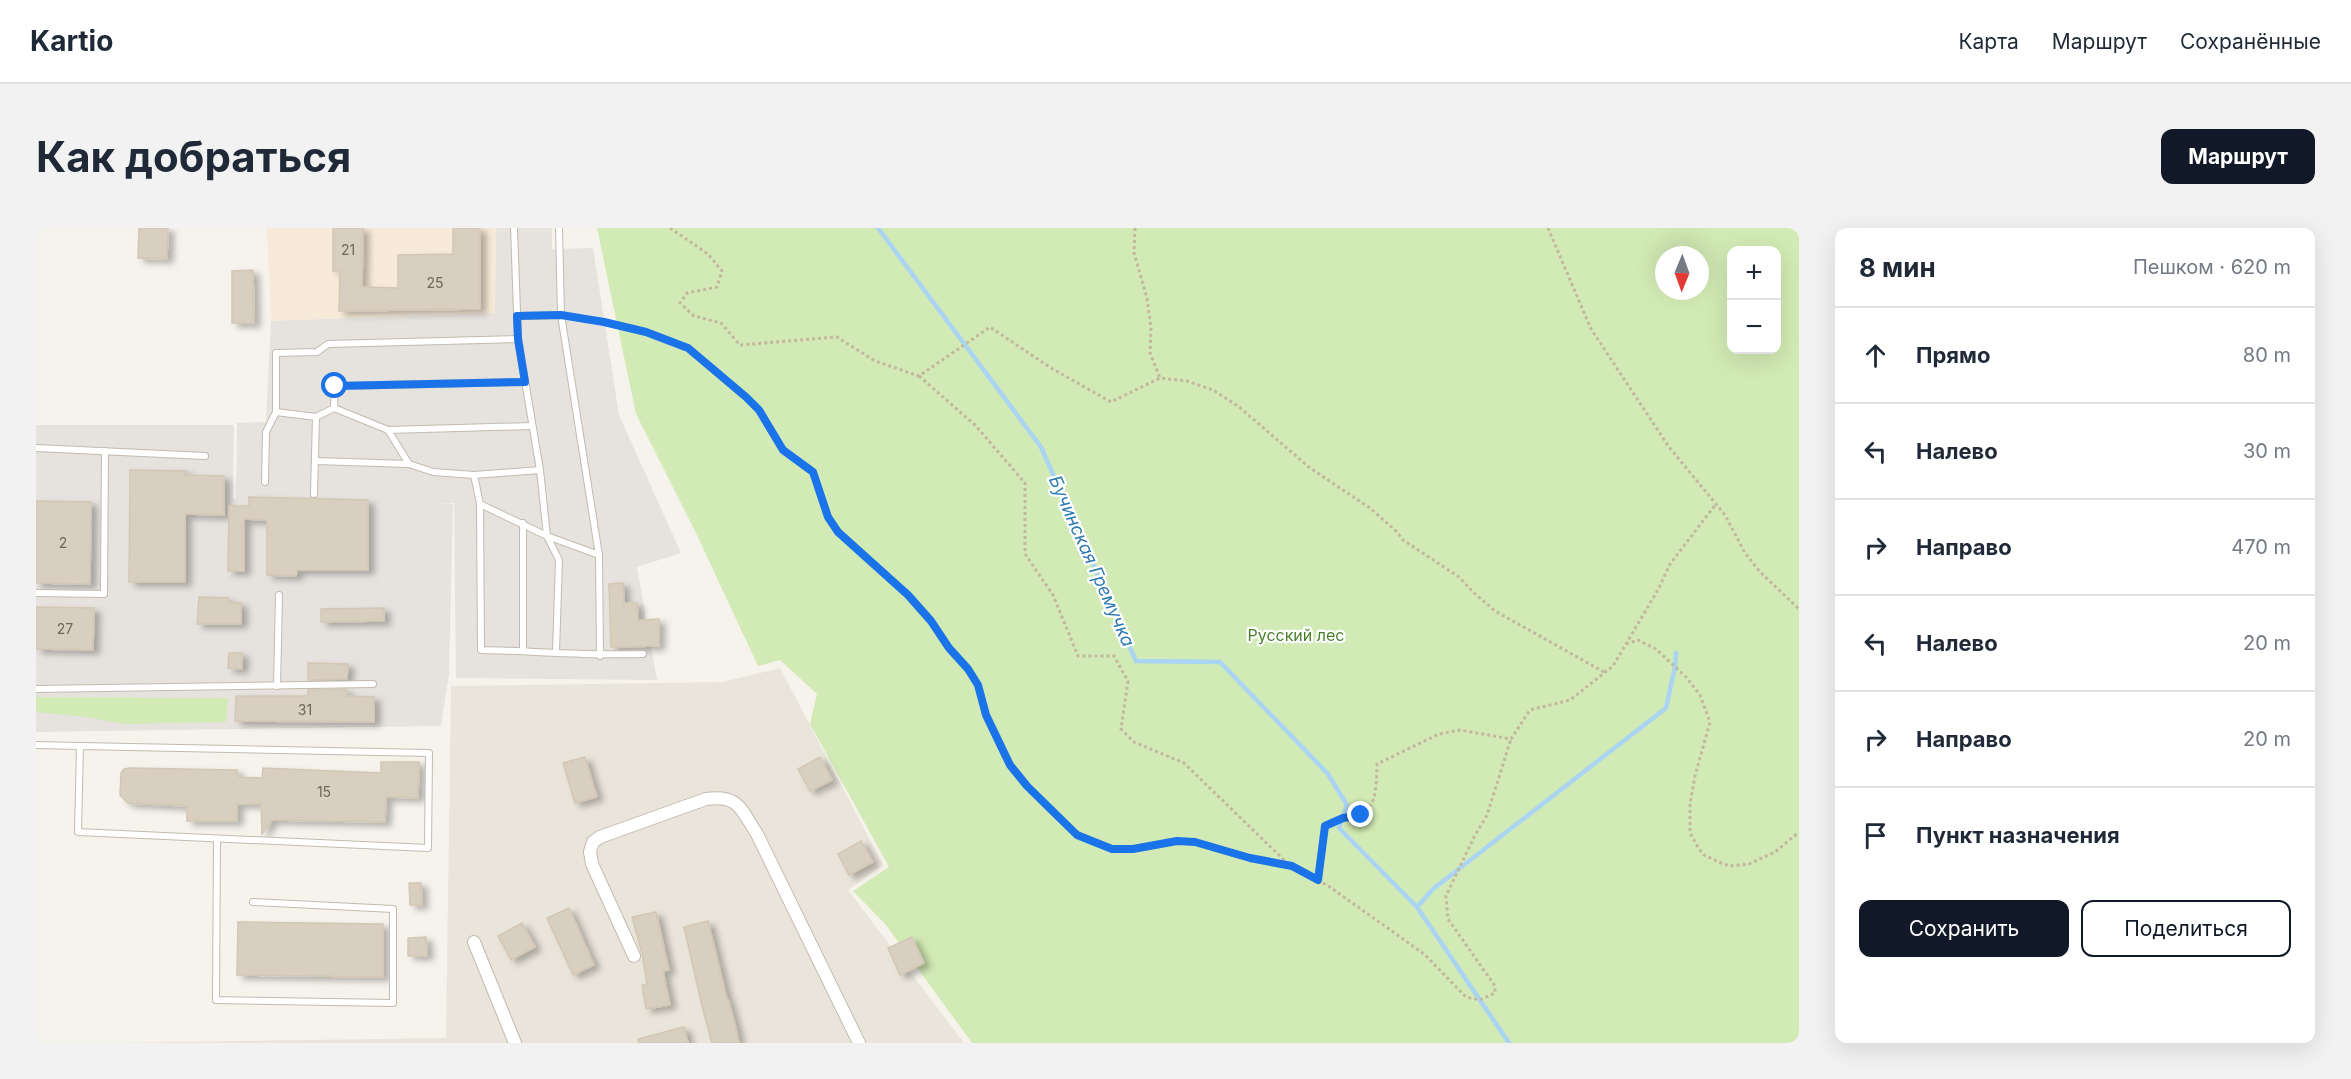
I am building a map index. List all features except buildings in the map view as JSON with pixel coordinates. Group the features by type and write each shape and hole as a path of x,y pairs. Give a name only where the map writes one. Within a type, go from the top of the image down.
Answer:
{"street":[{"path":"634,956 592,864 590,852 593,842 600,837 706,799 721,797 736,802 757,834 859,1043"},
{"path":"474,942 515,1043"}],"lane":[{"path":"514,228 518,339 540,470 548,536 559,560 556,651"},
{"path":"559,228 561,315 599,555 600,656"},
{"path":"517,316 561,315"},
{"path":"265,482 266,432 276,412 276,353 317,352 328,344 518,339"},
{"path":"334,408 335,386 525,382"},
{"path":"276,412 316,417 334,408 388,430 532,426"},
{"path":"314,494 316,417"},
{"path":"388,430 409,464"},
{"path":"36,448 205,456"},
{"path":"36,593 104,594 105,451"},
{"path":"315,461 409,464 433,472 474,475 540,470"},
{"path":"474,475 480,504 481,650 556,651 600,656 643,654"},
{"path":"480,504 548,536 599,555"},
{"path":"523,523 523,651"},
{"path":"277,686 279,595"},
{"path":"36,689 373,684"},
{"path":"36,745 429,753 429,848 78,832 80,746"},
{"path":"217,839 216,1000 393,1003 393,909 253,902"}],"path":[{"path":"670,228 708,254 722,271 717,286 687,294 680,303 694,316 721,323 740,345 837,336 875,361 919,376 975,425 1025,483 1024,554 1053,596 1078,656 1114,656 1128,681 1121,729 1134,742 1184,763 1286,862 1318,880 1424,954 1466,997 1480,1000 1495,993 1495,986 1448,920 1446,896 1487,815 1511,739 1530,710 1570,700 1613,666 1659,588 1670,564 1716,504"},
{"path":"1135,228 1134,253 1147,297 1151,328 1150,353 1160,378"},
{"path":"1548,228 1591,329 1670,447 1725,515 1744,553 1760,572 1799,609"},
{"path":"561,315 646,332 688,348 759,410 783,450 813,472 828,517 838,532 908,595 968,669 978,685 986,715 1010,765 1027,786 1077,835 1112,849 1133,849 1177,841 1195,842 1250,858 1292,866"},
{"path":"919,376 990,327 1051,368 1111,402 1160,378 1205,386 1238,406 1310,468 1379,516 1403,540 1459,577 1495,611 1604,672"},
{"path":"1624,645 1638,640 1646,642 1675,667 1700,695 1710,722 1695,776 1689,823 1694,842 1704,855 1730,866 1749,864 1774,852 1799,832"},
{"path":"1318,880 1325,826 1343,818 1361,815 1371,807 1377,788 1377,764 1439,734 1460,730 1511,739"}],"shaded area":[{"path":"267,228 496,228 495,313 271,321"},
{"path":"496,228 552,228 552,249 593,248 619,415 681,553 637,567 657,680 456,678 454,503 439,503 453,504 449,674 441,726 36,732 36,425 234,425 233,499 236,499 237,423 266,422 271,321 495,313"},
{"path":"780,668 883,865 848,890 964,1043 108,1043 446,1038 451,686 723,682"}],"green space":[{"name":"Русский лес","path":"597,228 1799,228 1799,1043 972,1043 886,925 853,891 889,867 810,724 817,694 780,660 758,666 696,533 636,414"},
{"path":"36,697 228,698 226,722 126,724 36,712"}],"waterway":[{"name":"Бучинская Гремучка","path":"878,228 1041,447 1136,661 1220,662 1328,774 1347,805 1339,828 1417,907 1509,1043"},
{"path":"1417,907 1433,889 1666,708 1676,653"}],"route":[{"path":"335,386 525,382 517,316 561,315 604,322 646,332 688,348 746,397 759,410 783,450 813,472 824,508 838,532 888,576 946,640 949,648 974,677 986,715 1010,765 1020,780 1077,835 1112,849 1133,849 1177,841 1195,842 1250,858 1292,866 1318,880 1325,826 1343,818 1361,815"}]}
